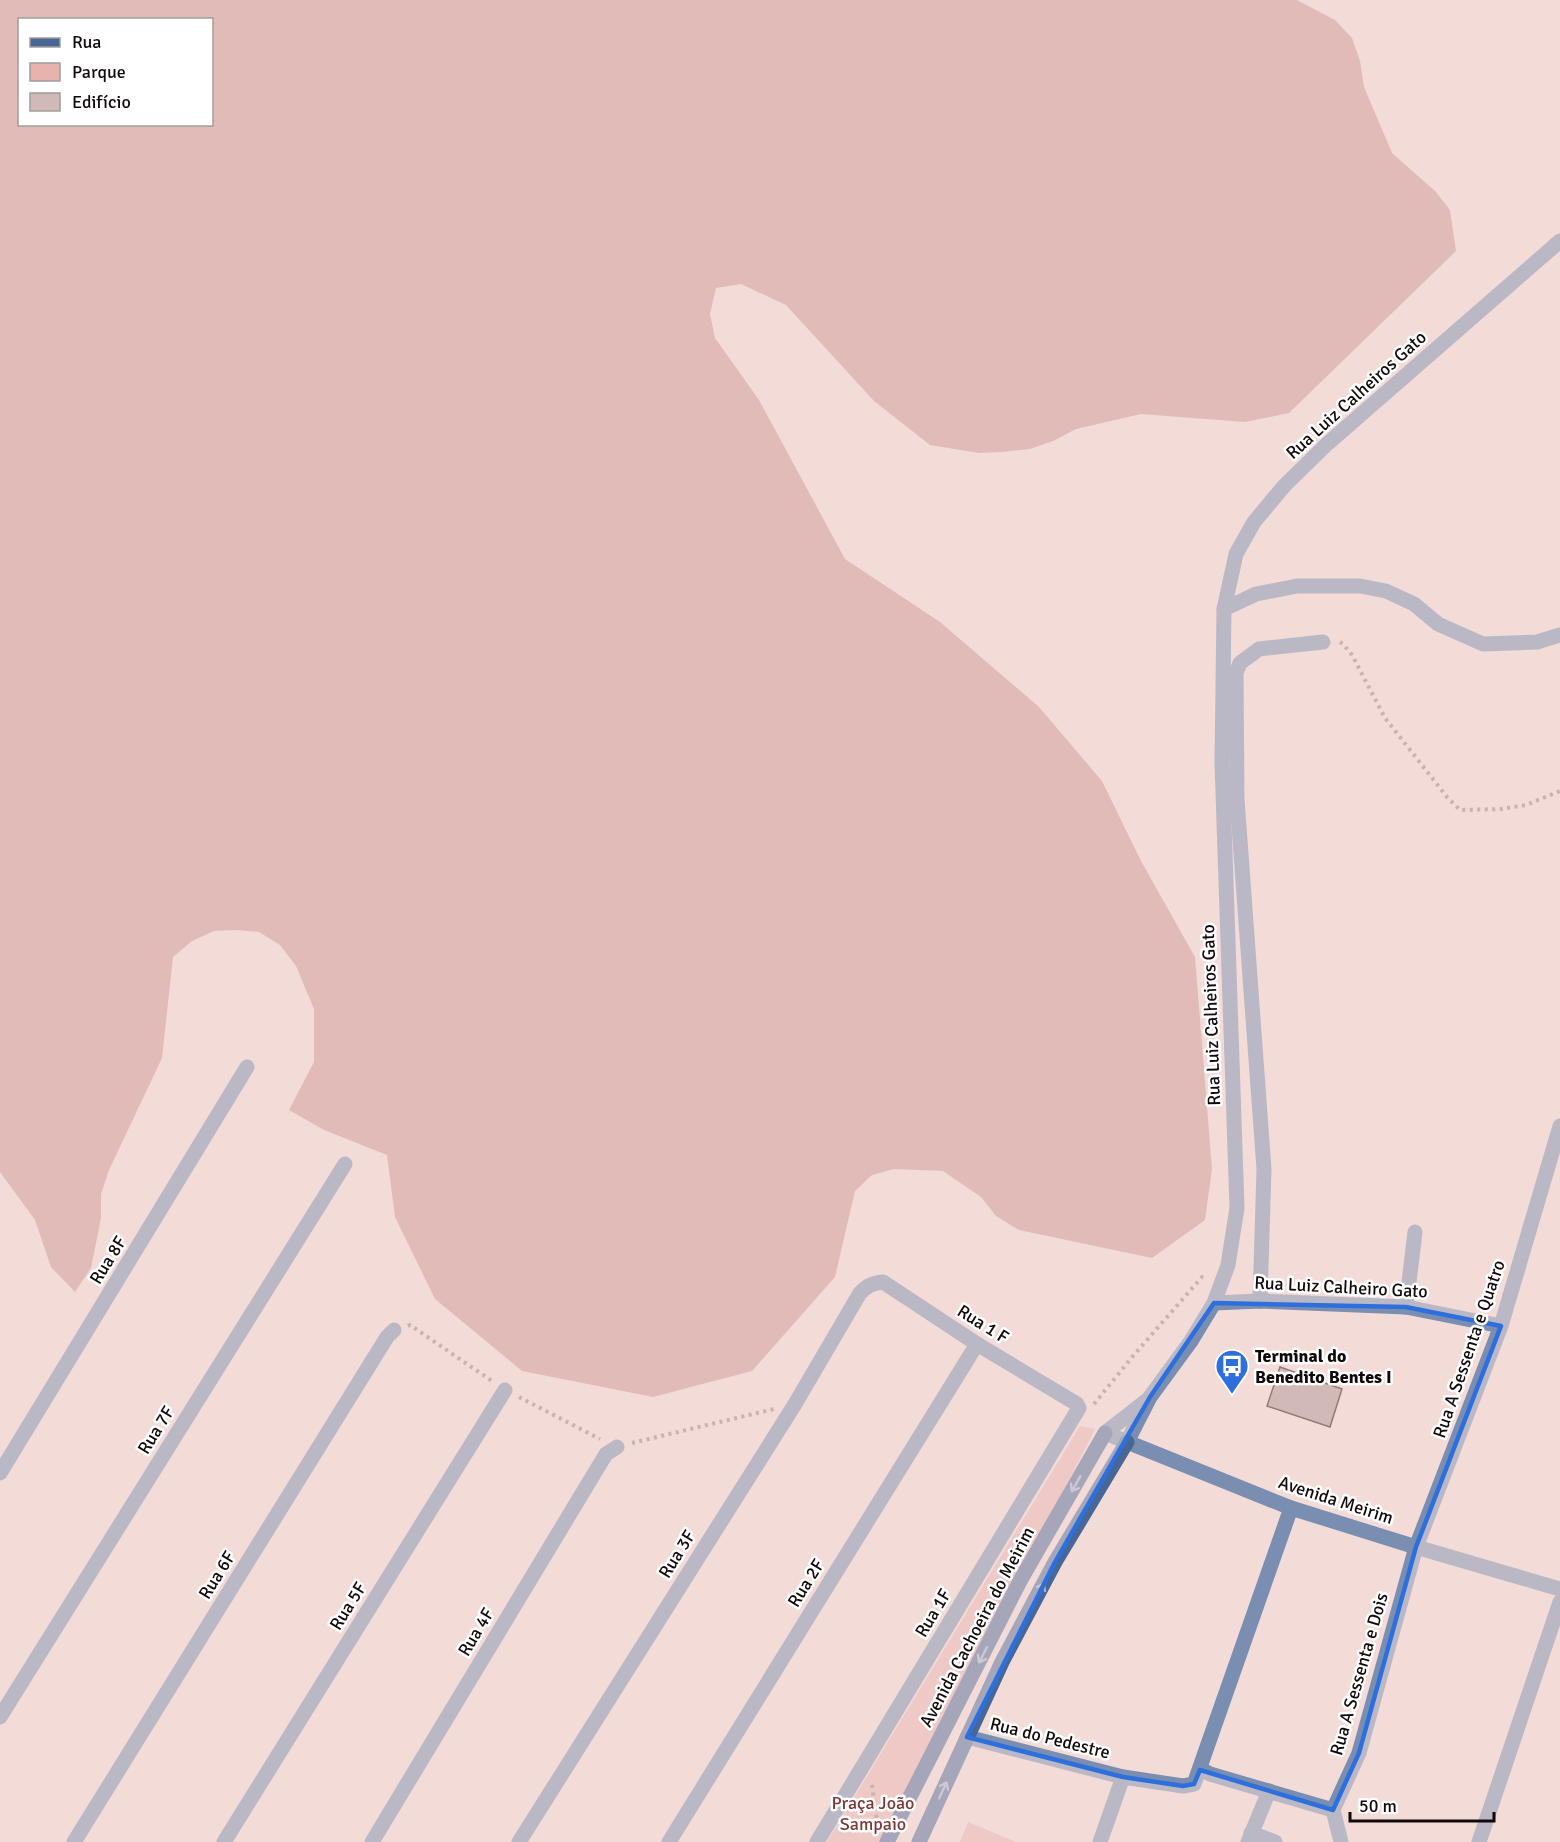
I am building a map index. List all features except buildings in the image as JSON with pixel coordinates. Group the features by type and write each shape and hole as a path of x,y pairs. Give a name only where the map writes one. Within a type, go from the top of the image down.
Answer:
{"street":[{"name":"Rua Luiz Calheiros Gato","path":"1127,1442 1150,1397 1191,1341 1214,1303 1228,1266 1237,1208 1222,764 1224,609 1236,554 1254,522 1285,485 1327,444 1560,241"},
{"path":"1224,609 1256,594 1297,586 1360,586 1386,591 1414,604 1438,624 1483,644 1537,642 1560,635"},
{"path":"1260,1301 1264,1169 1237,799 1236,673 1240,663 1259,649 1323,642"},
{"name":"Rua 8F","path":"0,1473 248,1067"},
{"name":"Rua A Sessenta e Quatro","path":"1416,1547 1501,1326 1560,1126"},
{"name":"Rua 7F","path":"0,1717 345,1164"},
{"path":"1406,1306 1414,1232"},
{"name":"Rua 1 F","path":"868,1286 876,1282 883,1282 977,1344 1077,1404"},
{"name":"Rua 3F","path":"519,1842 795,1404 860,1293 868,1286"},
{"name":"Rua Luiz Calheiro Gato","path":"1214,1303 1260,1301 1406,1306 1501,1326"},
{"name":"Rua 6F","path":"74,1842 375,1357 394,1330"},
{"name":"Rua 2F","path":"669,1842 977,1344"},
{"name":"Rua 5F","path":"224,1842 505,1390"},
{"name":"Rua Luiz Calheiros Gato","path":"1105,1433 1150,1397"},
{"name":"Rua 1F","path":"817,1842 1079,1408 1077,1404"},
{"name":"Avenida Meirim","path":"1105,1433 1291,1508 1560,1588"},
{"name":"Avenida Cachoeira do Meirim","path":"887,1842 1020,1581 1105,1433"},
{"path":"919,1842 1002,1662 1050,1572 1127,1442"},
{"name":"Rua 4F","path":"372,1842 606,1454 617,1447"},
{"path":"1291,1508 1200,1769 1333,1810 1341,1842"},
{"name":"Rua A Sessenta e Dois","path":"1333,1810 1359,1753 1416,1547"},
{"path":"1479,1842 1560,1602"},
{"name":"Rua do Pedestre","path":"967,1737 1123,1778 1183,1786 1194,1784 1200,1769"},
{"path":"1100,1842 1123,1778"},
{"path":"1269,1791 1250,1838 1275,1842"}],"path":[{"path":"1323,642 1336,641 1343,644 1352,655 1385,718 1447,797 1460,810 1501,809 1526,805 1560,791"},
{"path":"617,1447 795,1404"}],"highlighted area":[{"path":"1214,1303 1406,1307 1501,1326 1416,1547 1359,1753 1333,1810 1200,1770 1194,1784 1183,1786 1123,1777 967,1737 1055,1562 1150,1397"}],"green space":[{"name":"Praça João Sampaio","path":"1080,1426 1095,1429 885,1842 827,1842"},
{"path":"968,1822 1016,1842 960,1842"}],"shaded area":[{"path":"0,0 1297,0 1335,20 1352,38 1360,61 1364,87 1392,153 1435,191 1450,210 1456,251 1289,413 1245,422 1141,414 1076,429 1053,441 1030,449 1002,452 979,453 930,445 874,401 786,305 741,284 716,288 710,314 715,338 759,400 845,559 940,622 1039,707 1102,781 1141,861 1195,957 1212,1169 1205,1220 1152,1258 1019,1230 996,1216 981,1197 943,1171 894,1169 872,1175 855,1191 835,1277 752,1371 653,1397 522,1371 435,1299 395,1217 387,1155 324,1130 289,1110 314,1062 314,1009 296,966 280,945 259,932 236,930 214,931 192,941 173,957 162,1058 109,1170 101,1194 101,1218 91,1268 75,1292 51,1267 35,1220 0,1172"}],"place":[{"name":"Terminal do Benedito Bentes I","path":"1232,1395"}]}
